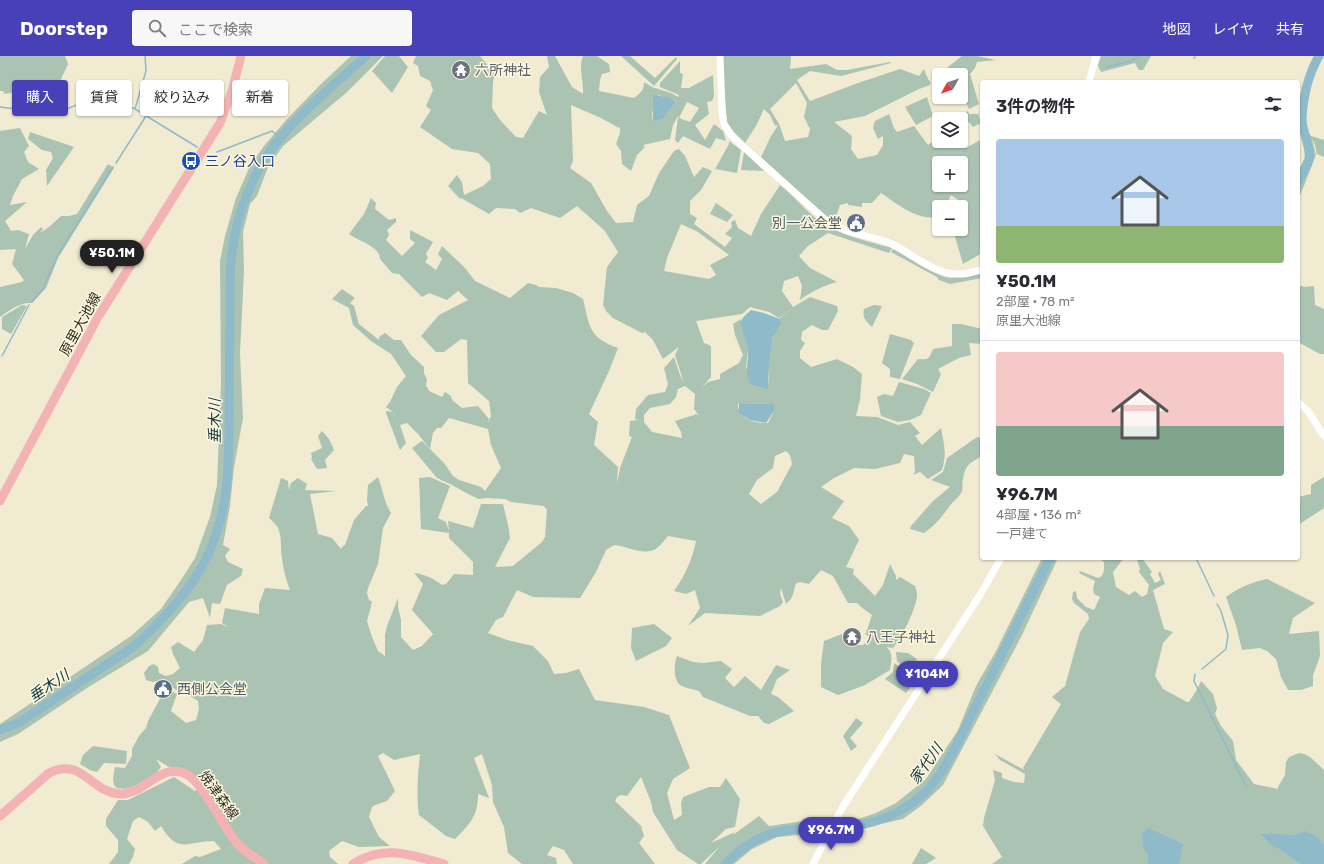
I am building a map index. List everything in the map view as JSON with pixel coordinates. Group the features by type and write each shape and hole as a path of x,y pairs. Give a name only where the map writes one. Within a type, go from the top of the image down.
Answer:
{"main road":[{"name":"原里大池線","path":"0,501 98,317 220,123 232,91 241,56"},
{"name":"焼津森線","path":"0,816 49,773 56,769 64,768 79,771 106,790 118,794 132,793 166,772 180,772 194,780 236,842 244,850 264,864"},
{"path":"353,864 369,856 389,852 401,852 444,864"}],"street":[{"path":"720,56 722,112 724,124 746,149 827,221 838,228 878,239 893,245 927,265 942,271 958,274 980,270"},
{"path":"1090,80 1096,56"},
{"path":"1300,404 1308,411 1324,436"},
{"path":"813,864 854,790 980,595 1000,560"}],"green space":[{"path":"0,56 65,56 68,64 61,80 12,80 12,93 5,94 3,91 0,91"},
{"path":"351,56 383,56 347,92 283,146 268,167 257,196 250,204 243,232 244,271 240,353 243,418 234,467 230,506 223,545 230,549 225,556 228,562 243,569 241,576 227,585 220,604 212,603 210,618 203,598 189,602 148,651 90,686 18,734 0,742 0,724 131,636 161,609 195,558 210,517 217,485 221,383 220,261 225,236 236,198 250,166 264,146 287,119"},
{"path":"385,56 399,56 408,67 392,93 372,71"},
{"path":"416,56 480,56 495,74 493,82 492,108 500,120 516,137 523,138 539,111 547,115 539,92 540,77 549,67 547,56 555,56 572,87 583,94 581,66 583,56 597,56 609,64 610,72 602,74 599,91 634,98 642,90 644,82 652,87 671,93 678,97 679,95 660,87 660,83 680,61 680,73 683,74 681,88 689,88 713,75 714,96 712,101 707,102 709,114 695,125 705,140 714,124 723,131 726,141 716,138 710,149 683,136 678,143 675,140 678,117 679,118 678,116 673,125 670,139 643,145 645,147 637,155 631,171 622,164 621,151 616,144 620,133 620,127 619,128 601,118 571,105 573,161 570,168 591,183 607,211 616,223 633,222 637,205 649,196 659,173 674,151 679,149 685,156 694,177 703,167 712,171 701,190 690,201 690,214 697,218 694,224 725,247 732,238 725,234 732,227 731,222 735,220 738,228 751,236 761,214 780,185 814,217 826,226 854,237 892,248 889,253 828,233 808,246 799,256 810,268 837,282 818,289 800,300 802,286 798,276 784,281 782,291 793,307 810,297 837,306 838,311 828,330 822,330 812,325 802,332 801,340 805,343 800,351 800,358 811,367 837,359 853,367 862,374 860,400 856,416 877,417 898,425 910,422 920,433 915,436 922,445 941,428 945,454 944,464 942,470 928,479 920,472 913,475 915,472 914,456 904,454 900,463 875,469 854,468 834,478 821,487 844,501 832,518 849,526 859,540 846,567 854,569 853,574 875,596 883,585 890,564 896,576 896,580 900,577 915,586 917,595 914,607 908,623 896,644 893,648 886,647 889,649 891,654 890,670 865,685 838,695 821,687 821,664 824,641 842,634 856,645 863,645 870,638 864,633 868,634 866,633 872,615 857,603 848,603 833,576 821,570 809,584 797,583 792,597 786,604 781,588 780,594 783,602 780,606 760,616 705,613 688,626 700,608 695,590 686,594 674,591 688,568 696,541 668,536 658,547 652,550 642,551 614,545 606,550 596,572 580,598 533,597 517,590 503,617 496,620 488,633 507,640 533,646 548,661 554,674 566,673 579,669 595,700 644,707 669,715 690,768 673,779 667,793 674,820 682,815 681,803 683,797 709,787 720,787 726,778 740,799 735,827 726,829 711,843 735,832 733,835 759,816 769,826 818,819 848,822 876,813 896,803 926,779 958,730 976,686 996,651 1041,560 1057,560 1021,637 943,785 922,805 903,819 854,830 777,837 752,849 734,864 705,864 720,846 701,864 698,864 677,850 653,812 651,802 641,777 627,796 621,795 617,797 615,801 641,826 644,836 639,843 655,864 573,864 564,850 553,846 547,855 556,858 557,864 522,864 508,853 504,827 493,802 492,785 482,754 474,758 489,798 478,794 475,814 465,829 455,839 446,836 419,815 417,792 420,754 394,760 383,753 378,756 395,791 387,801 372,807 369,817 379,837 390,846 359,847 342,841 329,851 330,857 338,864 182,864 195,856 200,857 221,849 214,841 190,844 178,843 173,841 167,835 161,826 155,831 148,822 139,817 133,821 127,839 135,849 129,864 109,864 118,852 118,840 106,826 106,819 118,800 128,800 174,777 195,791 204,783 179,768 169,767 156,759 161,767 155,775 125,789 117,788 114,785 113,778 115,767 125,768 132,756 132,749 139,736 146,728 148,721 162,695 171,691 177,694 171,711 186,723 196,720 199,709 198,701 187,694 180,693 163,680 153,682 146,680 144,673 149,666 154,664 158,667 159,673 166,676 173,674 180,668 171,647 178,642 194,652 203,640 207,625 221,624 228,627 222,623 225,608 259,614 259,604 265,588 290,590 283,565 279,531 276,525 269,518 281,478 288,481 289,490 291,483 298,478 307,484 305,490 336,491 310,494 318,534 332,538 341,549 345,545 354,520 366,506 368,506 368,485 378,477 385,500 391,513 383,528 378,564 368,588 367,593 369,600 372,602 367,621 378,651 385,656 385,635 387,626 398,598 398,607 401,620 401,637 413,650 422,646 433,634 412,610 423,584 414,573 429,577 442,585 446,584 454,574 473,575 473,562 449,538 449,533 421,529 419,478 430,477 450,486 438,518 446,522 449,531 448,521 473,528 481,504 503,504 510,538 495,567 513,566 542,542 545,537 547,510 544,506 511,502 505,499 479,499 437,478 412,448 422,441 430,449 407,423 400,425 406,443 400,450 386,411 393,412 386,407 397,387 406,376 391,354 371,341 353,325 349,308 332,299 342,289 355,298 350,303 354,306 359,324 379,340 379,337 385,333 394,340 401,340 411,355 424,367 424,373 427,380 426,385 429,391 442,397 445,392 462,408 478,406 489,419 488,423 491,416 489,401 468,383 467,340 461,339 444,352 436,352 421,336 439,315 468,300 458,291 447,300 429,293 422,297 399,274 392,273 380,259 379,254 373,247 349,234 364,214 371,198 376,203 375,209 389,220 396,218 396,222 387,230 389,235 386,240 402,256 415,243 410,239 410,230 433,242 426,254 428,258 425,262 436,270 442,259 438,254 442,246 465,268 475,281 510,298 528,283 539,287 556,288 573,293 583,299 589,324 592,330 601,340 618,348 589,414 598,422 594,445 618,467 617,484 620,468 632,437 629,436 630,421 638,420 635,419 636,409 648,395 665,392 668,384 664,368 674,357 684,383 675,355 679,347 663,359 653,340 645,332 642,333 613,318 606,311 603,305 607,267 618,252 605,231 577,206 560,218 531,208 520,213 515,209 496,208 489,214 461,198 460,199 448,186 457,175 462,182 464,195 483,186 491,179 490,164 478,153 452,149 420,127 431,110 426,106 433,90 430,81 420,76 418,66 413,63","holes":["658,95 676,102 663,119 653,122 652,113","687,102 699,108 690,122 679,118","681,224 698,232 729,255 710,265 716,275 709,279 664,271 667,258","750,307 769,312 779,318 791,309 780,318 779,324 772,339 768,377 769,390 751,385 746,367 748,351 741,319 733,324 735,335 743,355 739,363 720,374 720,379 708,382 702,387 711,377 711,346 704,343 696,321 742,314","685,386 695,394 694,409 700,417 697,414 675,421 681,432 682,438 652,432 644,422 644,415 650,408 670,404 676,397 678,389","738,403 774,404 774,411 768,423 748,419 740,413","449,418 488,429 491,445 501,468 485,491 481,487 459,480 453,476 444,463 430,449 433,433 437,428 441,428","786,451 790,455 792,464 777,492 761,504 749,494 757,480 773,468 775,456"]},
{"path":"621,56 630,56 655,78 676,57 677,59 654,86"},
{"path":"722,56 791,56 790,69 826,64 837,70 847,70 891,63 841,76 810,71 797,80 810,101 900,69 919,76 924,69 931,83 930,85 865,116 834,122 852,136 851,149 858,159 877,155 883,145 883,136 878,139 873,128 875,121 889,114 897,132 914,126 928,145 932,142 932,148 968,148 980,140 980,254 963,264 955,236 968,236 968,200 958,200 951,195 948,200 932,200 932,217 924,217 908,211 881,193 872,203 862,203 862,207 848,205 848,203 840,205 835,219 829,220 761,157 778,125 775,126 770,115 764,109 756,126 745,143 727,123","holes":["796,83 807,103 804,117 810,129 808,137 785,141 779,124 770,109"]},
{"path":"962,56 977,56 996,60 977,62 975,68 970,74 979,104 969,109 967,104 968,104 968,68 948,67"},
{"path":"1101,56 1151,56 1143,70 1139,70 1135,63 1101,72 1098,66"},
{"path":"1315,56 1323,56 1312,79 1305,120 1306,129 1311,136 1324,140 1324,157 1317,154 1312,139 1316,155 1300,196 1300,168 1306,155 1300,127 1303,127 1300,126 1301,108 1311,64"},
{"path":"927,97 932,117 916,125 905,107"},
{"path":"968,111 969,114 978,114 980,124 973,127 969,122 968,112 966,112"},
{"path":"20,128 29,146 24,152 28,162 39,169 22,179 10,205 27,202 5,221 11,231 18,230 29,234 25,249 33,235 41,227 43,229 40,233 61,216 77,214 108,164 114,168 58,258 46,288 32,303 19,305 0,317 0,287 22,282 24,280 12,264 16,249 0,250 0,131"},
{"path":"30,132 74,147 47,186 46,170 53,158 51,152 42,150 28,139"},
{"path":"729,141 741,150 737,173 715,169 729,144"},
{"path":"744,152 764,171 741,170"},
{"path":"716,203 733,215 727,222 710,214"},
{"path":"893,249 930,271 945,277 951,278 980,273 980,278 950,284 939,280 937,277 891,252"},
{"path":"1300,286 1305,287 1314,286 1315,305 1324,309 1324,354 1320,354 1300,343"},
{"path":"22,305 27,306 11,334 2,329 2,317"},
{"path":"874,305 882,306 872,327 865,319 864,309"},
{"path":"952,324 961,324 980,329 980,344 969,343 971,355 959,358 938,369 941,374 933,392 902,379 918,359 928,358 933,349 952,346"},
{"path":"890,334 911,340 914,343 900,379 890,377 890,369 882,363"},
{"path":"899,382 924,389 931,393 921,415 910,420 898,422 881,416 877,397 884,394 893,396"},
{"path":"322,431 329,439 334,450 325,460 327,468 317,469 311,459 311,453 322,448 318,436"},
{"path":"977,437 980,438 980,457 972,462 965,470 960,495 936,523 924,533 910,529 933,501 950,487 931,480 943,472 947,458"},
{"path":"1324,477 1324,508 1300,524 1300,497 1311,494 1311,485"},
{"path":"1101,560 1122,560 1113,572 1116,587 1129,595 1135,591 1142,597 1147,594 1149,585 1139,572 1140,569 1137,560 1143,560 1152,572 1150,574 1155,583 1161,580 1158,574 1160,571 1165,584 1153,590 1164,629 1173,632 1163,643 1155,676 1163,689 1187,702 1189,702 1201,681 1213,694 1217,708 1215,714 1221,726 1233,741 1236,760 1254,784 1278,789 1285,775 1286,762 1289,757 1299,753 1310,757 1324,770 1324,864 992,864 1002,857 983,826 995,780 993,770 1002,773 1002,778 1014,782 1024,783 1025,774 1000,760 995,754 1024,770 1023,768 1061,704 1052,697 1065,686 1080,632 1089,619 1088,614 1074,603 1072,599 1073,592 1076,591 1077,598 1086,607 1094,610 1100,597 1094,594 1093,589 1095,581 1079,573 1080,571 1098,578 1102,576 1104,572 1104,562"},
{"path":"1267,579 1315,603 1293,618 1289,634 1319,631 1320,656 1313,675 1313,686 1301,690 1288,690 1281,677 1276,659 1267,651 1260,648 1242,650 1236,625 1226,597 1245,586"},
{"path":"654,624 672,638 666,646 636,661 631,648 632,628"},
{"path":"896,652 908,653 917,659 909,670 897,661"},
{"path":"677,656 693,662 703,663 721,661 732,669 725,678 734,687 745,676 761,690 776,665 790,670 777,679 771,694 778,697 794,711 769,724 764,723 758,716 750,716 703,697 699,691 680,685 676,679 675,663"},
{"path":"894,663 917,679 906,693 885,679 893,672"},
{"path":"856,718 863,723 850,738 857,746 851,751 843,736"},
{"path":"93,746 127,751 126,764 104,763 97,772 90,770 80,764 83,755"},
{"path":"921,848 936,858 926,864 912,864"}],"water":[{"path":"653,95 668,97 676,102 663,119 653,122"},
{"path":"751,310 780,319 781,324 772,338 768,377 769,390 751,385 747,376 748,351 741,322"},
{"path":"739,403 774,404 774,411 766,423 750,420 739,413"},
{"path":"1148,828 1183,844 1179,864 1148,864 1148,854 1143,848 1142,834"},
{"path":"1305,831 1315,836 1324,845 1324,864 1302,864 1270,844 1261,834 1293,835"}],"waterway":[{"path":"135,109 146,71 145,56"},
{"name":"垂木川","path":"0,730 20,722 133,647 174,606 199,572 214,540 220,521 227,482 229,441 231,256 238,222 248,192 255,177 262,163 280,138 311,106 366,56"},
{"path":"1106,67 1131,61 1140,56"},
{"name":"家代川","path":"1300,178 1309,159 1309,149 1302,124 1304,103 1309,78 1319,56"},
{"path":"0,107 54,114 89,100 102,99 118,101 135,109 197,147"},
{"path":"116,163 146,116"},
{"path":"217,152 272,131 280,138"},
{"path":"59,253 113,167"},
{"path":"32,302 43,289 57,257"},
{"path":"2,356 29,305"},
{"name":"家代川","path":"725,864 740,850 769,834 799,829 863,824 898,812 918,799 935,781 946,765 1049,560"},
{"path":"1197,560 1214,596"},
{"path":"1202,669 1226,649 1228,635 1221,611 1217,604"},
{"path":"1195,674 1194,681 1246,786"}],"place":[{"name":"六所神社","path":"461,70"},
{"name":"三ノ谷入口","path":"191,161"},
{"name":"別一公会堂","path":"856,223"},
{"name":"八王子神社","path":"852,637"},
{"name":"西側公会堂","path":"163,689"}]}
